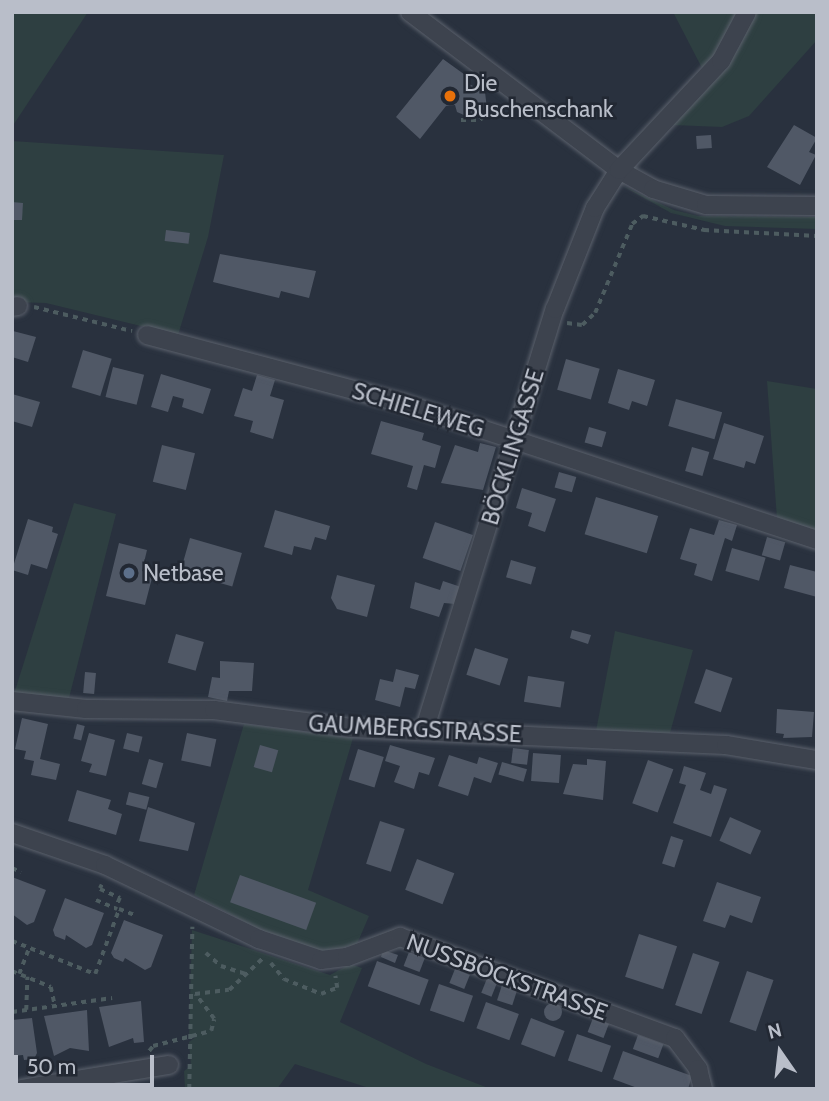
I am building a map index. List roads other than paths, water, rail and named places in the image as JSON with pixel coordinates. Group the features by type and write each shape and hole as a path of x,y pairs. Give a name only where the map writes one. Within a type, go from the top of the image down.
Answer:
{"street":[{"path":"410,12 619,170 688,202 817,206"},
{"name":"BÖCKLINGASSE","path":"424,731 552,318 595,208 619,170 721,61 747,12"},
{"name":"SCHIELEWEG","path":"147,335 403,404 817,540"},
{"name":"GAUMBERGSTRASSE","path":"12,701 86,709 214,710 351,728 726,745 817,760"},
{"name":"NUSSBÖCKSTRASSE","path":"12,833 104,865 259,939 321,960 346,957 400,937 662,1033 675,1038 690,1059 703,1089"},
{"path":"22,1089 169,1065"}],"place":[{"name":"Die Buschenschank","path":"450,96"},
{"name":"Netbase","path":"129,573"}]}
